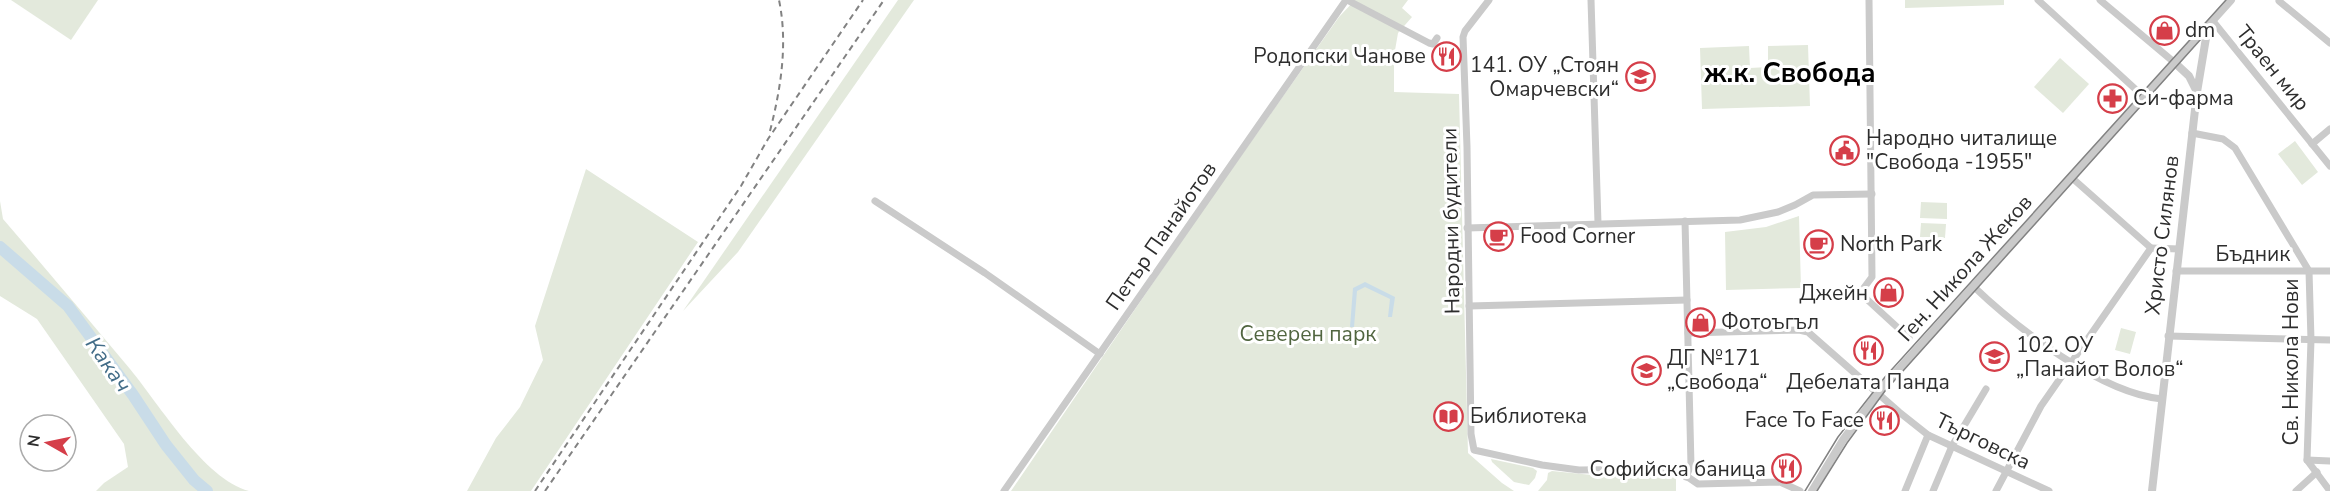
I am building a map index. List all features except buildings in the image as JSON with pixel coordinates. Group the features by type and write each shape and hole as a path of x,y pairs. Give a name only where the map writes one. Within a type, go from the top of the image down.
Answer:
{"street":[{"path":"1347,0 1429,43 1433,44 1437,38"},
{"name":"Петър Панайотов","path":"1004,491 1347,0"},
{"name":"Народни будители","path":"1489,0 1465,31 1463,37 1471,434 1474,450 1579,470 1676,469 1686,477"},
{"path":"1591,0 1598,223"},
{"path":"1869,0 1872,277 1860,293 1909,338"},
{"path":"2038,0 2144,97"},
{"path":"2100,0 2189,76 2197,92"},
{"name":"Ген. Никола Жеков","path":"1812,491 1843,440 1878,393 2231,0"},
{"path":"2279,1 2330,43"},
{"name":"Христо Силянов","path":"2152,491 2197,92 2210,22"},
{"name":"Траен мир","path":"2210,22 2330,166"},
{"path":"2313,144 2330,129"},
{"name":"Св. Никола Нови","path":"2192,133 2223,139 2235,148 2309,271 2311,340 2307,460 2330,491"},
{"path":"2071,177 2151,248 2179,249"},
{"path":"1467,228 1740,220 1795,206 1813,195 1872,194"},
{"path":"875,201 985,273 1100,354"},
{"path":"1685,221 1691,465 1686,477 1698,484 1780,482 1800,491"},
{"path":"1995,491 2041,405 2151,248"},
{"name":"Бъдник","path":"2176,271 2330,271"},
{"path":"1973,286 2003,314 2069,362 2135,394 2162,399"},
{"path":"1469,306 1687,300"},
{"name":"Търговска","path":"1688,333 1808,332 1928,435 2049,491"},
{"path":"2169,336 2330,340"},
{"path":"1933,491 1952,446 1986,389"},
{"path":"1905,491 1928,435"},
{"path":"2307,460 2330,461"},
{"path":"2296,491 2317,472"}],"green space":[{"path":"11,0 98,0 71,40"},
{"path":"898,0 914,0 738,252 683,311"},
{"name":"Северен парк","path":"1355,0 1408,0 1402,8 1412,17 1398,33 1394,56 1394,92 1459,94 1468,453 1514,491 1011,491 1198,217 1339,17"},
{"path":"1905,0 2004,0 2004,5 1905,8"},
{"path":"1808,45 1810,106 1702,109 1700,48 1749,46 1750,68 1768,67 1768,46"},
{"path":"2060,58 2089,84 2063,113 2034,87"},
{"path":"2295,141 2318,172 2302,185 2278,154"},
{"path":"586,169 698,242 531,491 467,491 496,438 520,407 543,360 535,326"},
{"path":"0,201 3,219 130,369 184,439 216,472 232,484 249,491 96,491 128,467 124,444 37,319 0,296"},
{"path":"1921,202 1947,203 1947,219 1920,218"},
{"path":"1799,216 1801,288 1726,290 1725,232 1766,227"},
{"path":"1921,223 1946,224 1945,238 1920,237"},
{"path":"2121,328 2136,332 2130,354 2115,350"},
{"path":"1491,459 1533,468 1537,471 1535,478 1529,485 1514,482"},
{"path":"1552,471 1592,475 1676,474 1676,491 1538,491 1547,480 1548,473"}],"water":[{"path":"1365,282 1395,297 1392,317 1388,317 1390,299 1365,287 1357,291 1354,327 1350,327 1353,288"}],"waterway":[{"name":"Какач","path":"0,247 68,306 133,395 166,445 194,480 207,491"}],"tram line":[{"path":"1805,491 1838,437 1885,377 2226,0"},
{"path":"1817,491 1847,443 1885,391 2201,39"}],"railway":[{"path":"770,131 782,66 783,33 779,0"},
{"path":"535,491 741,186 768,139 863,0"},
{"path":"545,491 884,0"}],"place":[{"name":"dm","path":"2164,30"},
{"name":"Родопски Чанове","path":"1447,56"},
{"name":"141. ОУ „Стоян Омарчевски“","path":"1640,77"},
{"name":"Си-фарма","path":"2112,98"},
{"name":"Народно читалище \"Свобода -1955\"","path":"1845,150"},
{"name":"Food Corner","path":"1499,236"},
{"name":"North Park","path":"1819,244"},
{"name":"Джейн","path":"1889,293"},
{"name":"Фотоъгъл","path":"1700,322"},
{"name":"Дебелата Панда","path":"1868,351"},
{"name":"102. ОУ „Панайот Волов“","path":"1995,357"},
{"name":"ДГ №171 „Свобода“","path":"1646,370"},
{"name":"Библиотека","path":"1449,416"},
{"name":"Face To Face","path":"1885,420"},
{"name":"Софийска баница","path":"1787,469"}],"district":[{"name":"ж.к. Свобода","path":"1790,73"}]}
